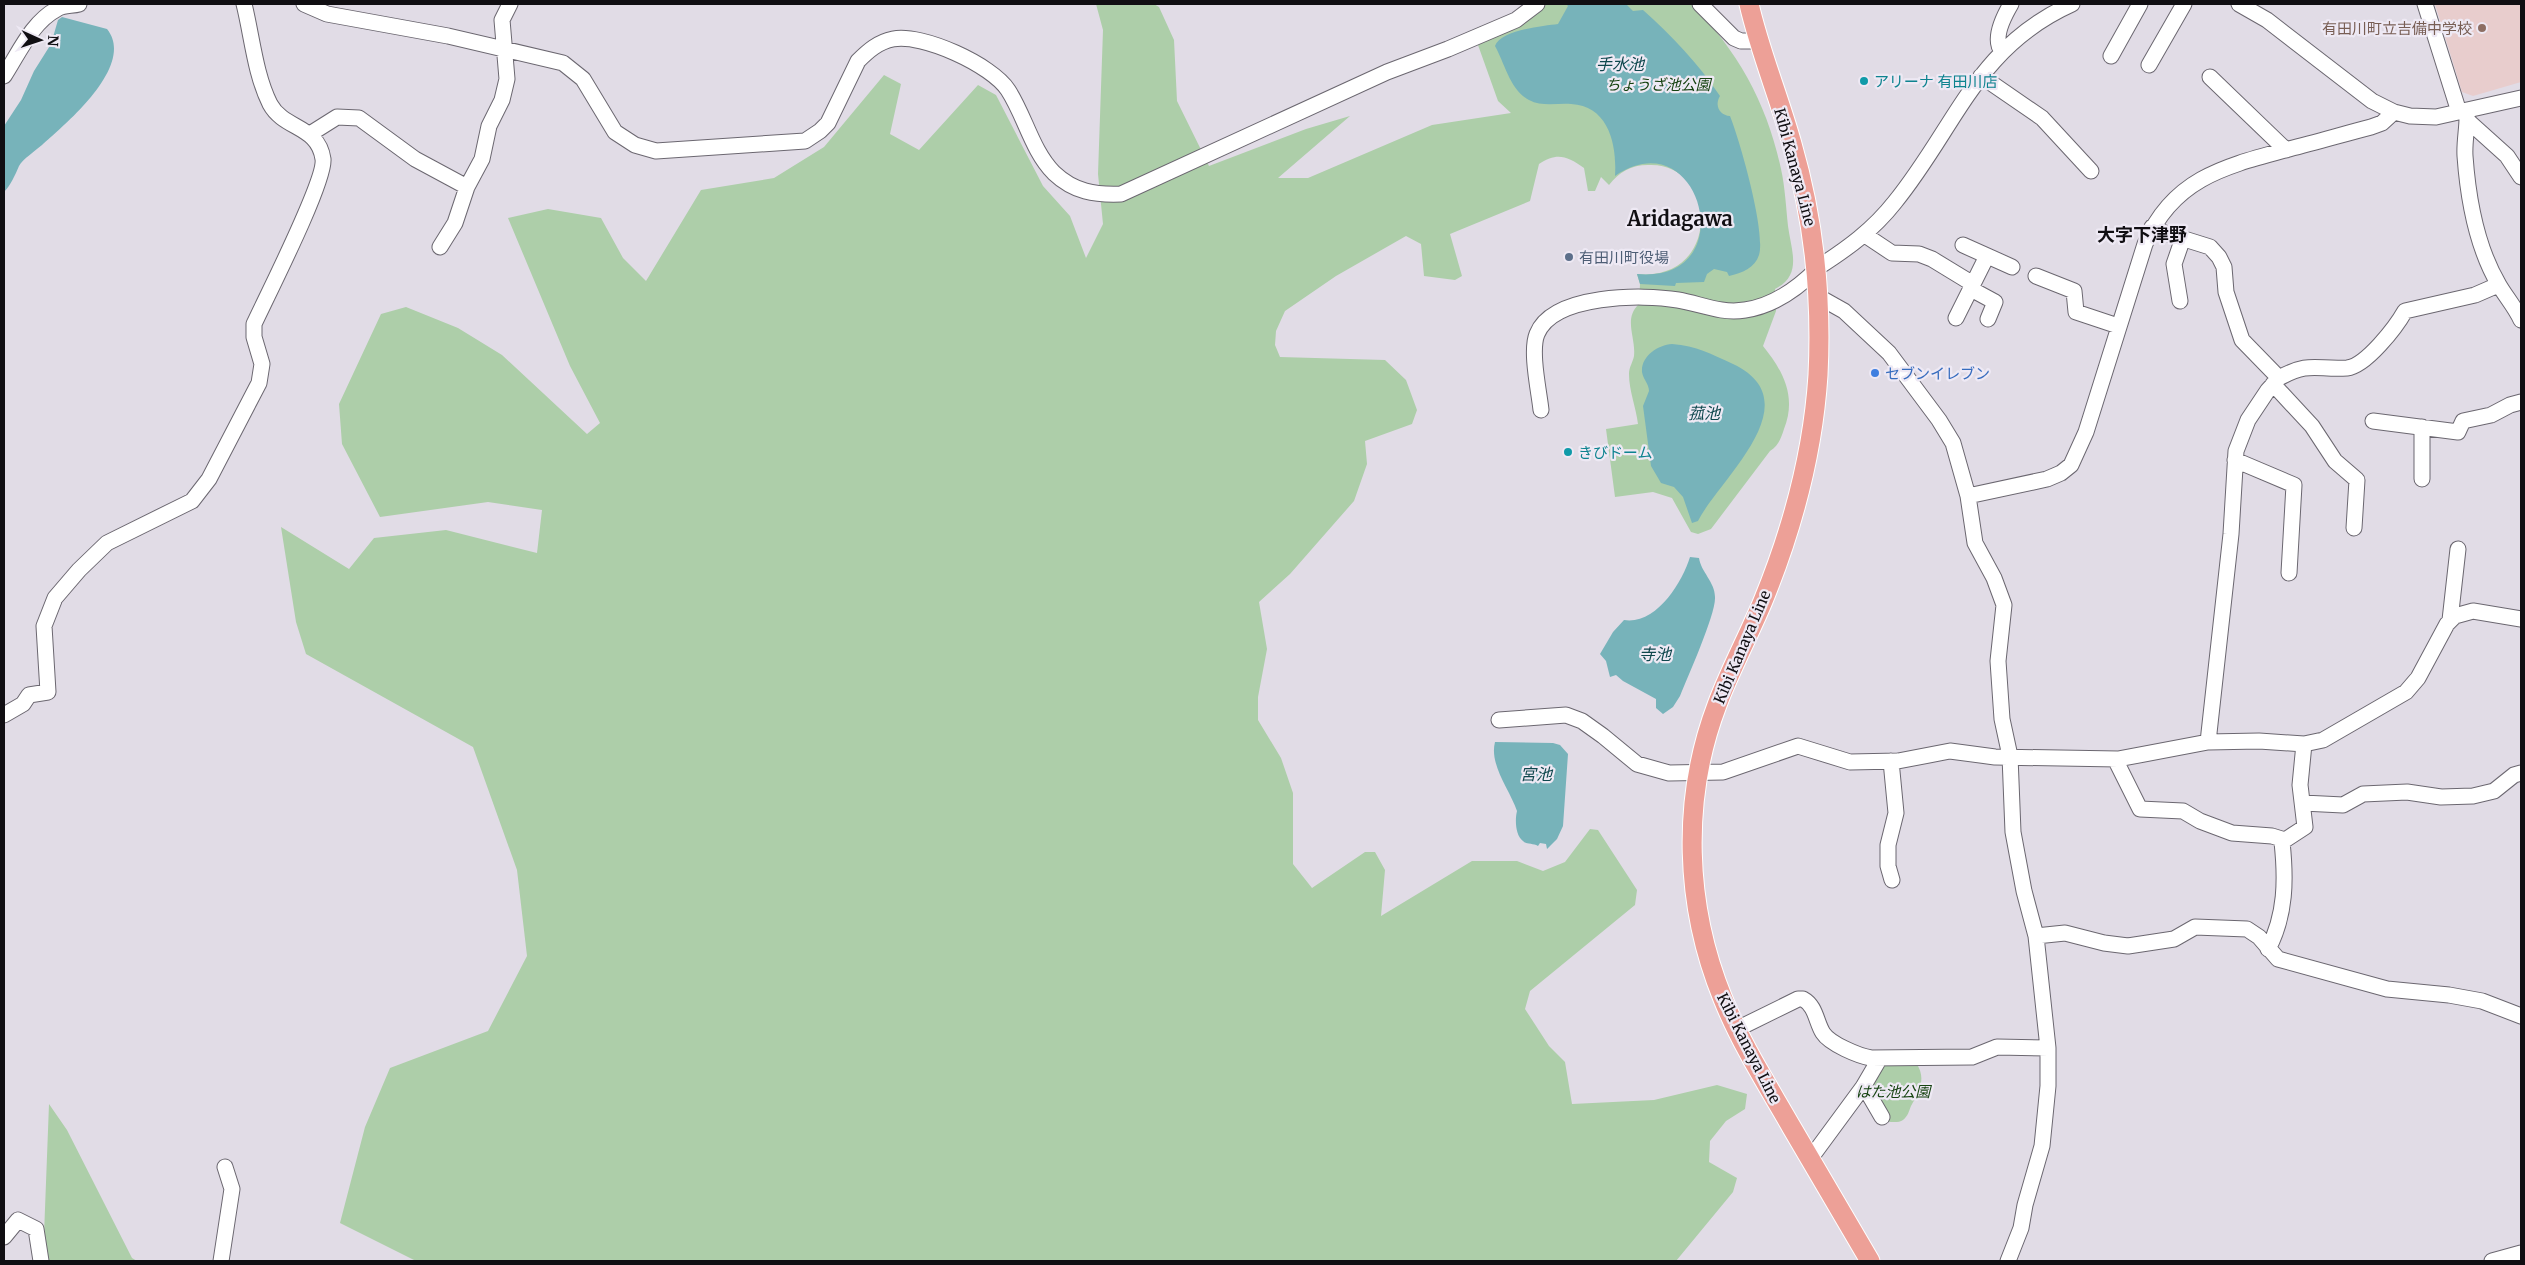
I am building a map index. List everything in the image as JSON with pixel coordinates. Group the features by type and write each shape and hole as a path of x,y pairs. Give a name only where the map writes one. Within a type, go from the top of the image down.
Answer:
{"main road":[{"name":"Kibi Kanaya Line","path":"1749,4 1758,41 1801,177 1817,269 1819,297 1818,377 1814,413 1799,493 1772,578 1715,709 1698,771 1692,841 1697,911 1715,979 1737,1029 1870,1261"}],"street":[{"path":"4,76 35,27 47,15 58,8 79,4"},
{"path":"4,714 23,704 29,695 48,692 44,626 55,598 79,570 107,544 192,502 209,479 259,383 262,364 254,336 254,324 322,172 323,160 317,143 310,134 288,122 269,102 258,66 244,4"},
{"path":"304,4 326,14 385,23 505,48 547,58 567,66 583,79 620,136 646,149 664,151 805,141 820,131 828,122 858,61 865,53 882,42 893,39 915,39 960,55 995,75 1008,90 1046,163 1054,173 1070,185 1084,192 1121,194 1387,72 1448,50 1516,20 1537,4"},
{"path":"440,247 455,222 466,187 479,164 489,126 506,88 502,20 510,4"},
{"path":"1700,4 1734,38 1742,41 1758,41"},
{"path":"2002,50 1999,46 1998,34 2011,4"},
{"path":"1540,410 1535,340 1541,327 1568,307 1596,300 1648,298 1677,300 1715,310 1745,310 1778,299 1803,283 1817,269 1865,235 1905,189 1981,76 2002,50 2034,24 2072,4"},
{"path":"2111,56 2140,4"},
{"path":"2149,65 2184,4"},
{"path":"2239,4 2267,20 2372,100 2394,112 2428,117 2464,114 2521,98"},
{"path":"2425,4 2464,114 2465,154 2470,194 2482,246 2498,285 2517,310 2521,320"},
{"path":"1981,76 2042,118 2091,171"},
{"path":"2210,77 2286,150"},
{"path":"1968,496 2047,480 2062,473 2070,465 2086,432 2138,261 2152,226 2170,204 2201,178 2237,163 2382,123 2394,112"},
{"path":"2464,114 2507,156 2521,177"},
{"path":"310,134 337,117 359,118 415,159 466,187"},
{"path":"2152,226 2162,232 2210,247 2219,257 2224,267 2226,292 2242,340 2312,426 2335,461 2357,480 2354,528"},
{"path":"1865,235 1892,253 1919,254 1932,259 1972,286 1995,302 1988,319"},
{"path":"2180,301 2174,264 2183,238"},
{"path":"1963,245 2012,267"},
{"path":"1956,318 1987,256"},
{"path":"2036,276 2074,291 2076,312 2118,326"},
{"path":"2208,742 2231,534 2236,451 2248,420 2276,381 2297,368 2349,368 2360,363 2396,327 2404,311 2474,295 2498,285"},
{"path":"1819,297 1844,311 1889,353 1939,420 1953,443 1968,496 1975,543 1994,578 2004,605 1998,661 2002,719 2010,756 2013,832 2024,892 2036,936 2048,1048 2048,1086 2042,1146 2025,1206 2021,1228 2008,1261"},
{"path":"2373,420 2458,432 2463,421 2491,415 2510,405 2521,402"},
{"path":"2422,427 2422,479"},
{"path":"2235,460 2294,485 2290,573"},
{"path":"1499,720 1566,715 1596,731 1626,756 1643,766 1669,773 1723,772 1798,746 1850,762 1892,761 1950,751 1971,755 2115,759 2208,742 2259,741 2304,744 2323,740 2406,692 2418,678 2450,620 2458,549"},
{"path":"2450,620 2460,614 2473,611 2521,619"},
{"path":"2268,948 2278,928 2282,911 2282,842 2304,827 2300,786 2304,744"},
{"path":"2115,759 2140,809 2183,811 2200,821 2232,833 2272,836 2286,840"},
{"path":"1892,761 1896,813 1888,845 1888,866 1892,880"},
{"path":"2303,803 2343,805 2363,794 2407,792 2441,797 2473,796 2494,791 2514,775 2521,773"},
{"path":"2036,936 2065,933 2104,943 2128,946 2174,939 2195,927 2232,927 2254,932 2278,959 2337,973 2368,984 2473,1000 2521,1016"},
{"path":"1737,1029 1798,998 1804,999 1812,1008 1824,1035 1858,1056 1880,1058 1972,1057 1997,1047 2048,1048"},
{"path":"1810,1159 1864,1086 1880,1058"},
{"path":"1864,1086 1882,1117"},
{"path":"221,1261 232,1189 225,1167"},
{"path":"4,1237 18,1220 26,1222 36,1229 41,1261"},
{"path":"2492,1261 2521,1253"}],"shaded area":[{"name":"有田川町立吉備中学校","path":"2435,4 2521,4 2521,82 2473,96 2462,92"}],"green space":[{"name":"ちょうざ池公園","path":"1096,4 1154,4 1159,7 1174,40 1177,101 1209,166 1306,129 1350,116 1278,178 1308,178 1432,125 1511,113 1498,101 1478,45 1527,21 1547,4 1692,4 1737,60 1759,100 1775,145 1782,176 1793,253 1792,269 1789,277 1775,289 1776,311 1763,346 1777,365 1786,384 1789,406 1788,417 1778,444 1770,451 1711,529 1698,534 1691,532 1672,498 1653,492 1615,497 1606,429 1638,424 1629,374 1634,356 1631,322 1634,310 1639,304 1640,284 1637,274 1665,271 1685,260 1697,242 1701,221 1698,200 1688,181 1671,169 1648,165 1636,166 1626,170 1609,185 1601,177 1595,191 1588,191 1584,168 1567,158 1557,157 1545,160 1539,164 1530,201 1450,234 1462,276 1455,280 1424,276 1421,244 1406,236 1336,276 1285,311 1276,331 1275,345 1280,357 1385,360 1406,380 1417,410 1412,424 1365,441 1367,464 1354,501 1290,574 1259,602 1267,649 1258,697 1258,720 1281,758 1293,793 1293,864 1312,888 1365,852 1375,852 1385,870 1381,916 1472,861 1517,861 1543,871 1565,862 1590,829 1598,830 1637,890 1635,905 1530,991 1525,1009 1549,1046 1565,1062 1572,1104 1654,1100 1717,1085 1747,1094 1745,1109 1726,1121 1710,1141 1709,1162 1737,1178 1733,1192 1676,1261 416,1261 340,1223 365,1127 390,1068 488,1031 527,956 517,870 473,747 306,654 296,622 281,527 349,569 374,538 446,530 537,553 542,510 488,502 380,517 342,444 339,404 381,314 406,307 458,328 502,355 587,434 600,423 570,366 508,218 548,209 601,218 623,258 646,281 701,190 774,178 824,147 884,75 901,84 890,134 919,150 978,85 996,95 1043,186 1070,216 1086,258 1103,224 1098,174 1103,30"},
{"name":"はた池公園","path":"1916,1063 1921,1074 1921,1085 1907,1115 1898,1122 1880,1121 1863,1093 1881,1065"},
{"path":"49,1104 67,1130 132,1258 137,1261 43,1261"}],"water":[{"name":"手水池","path":"1566,4 1626,4 1633,11 1643,10 1684,50 1720,96 1718,106 1723,114 1730,116 1740,145 1756,208 1759,227 1759,255 1751,267 1729,276 1727,272 1714,269 1707,274 1704,282 1676,283 1675,286 1640,284 1637,274 1671,270 1691,255 1700,232 1699,207 1688,184 1670,168 1645,164 1615,176 1612,140 1602,119 1584,106 1539,103 1522,96 1509,76 1495,46 1505,36 1513,33 1558,24 1568,6"},
{"path":"62,17 107,29 114,43 113,59 106,76 95,92 67,123 23,161 4,192 4,126 21,100 34,71 51,44 58,20"},
{"name":"菰池","path":"1672,344 1696,349 1733,364 1755,380 1764,399 1763,419 1753,441 1698,521 1692,523 1683,497 1674,487 1661,483 1651,466 1643,406 1649,391 1642,372 1644,361 1651,352"},
{"name":"寺池","path":"1690,557 1699,558 1714,592 1714,605 1706,631 1680,696 1673,707 1663,714 1656,708 1656,699 1623,681 1616,675 1610,677 1606,661 1600,654 1613,632 1624,620 1636,620 1647,616 1666,600 1681,579"},
{"name":"宮池","path":"1495,742 1553,743 1560,745 1568,754 1563,826 1557,839 1547,849 1546,844 1540,843 1538,846 1526,843 1518,835 1517,811 1497,768 1494,751"}],"place":[{"name":"有田川町立吉備中学校","path":"2482,28"},
{"name":"アリーナ 有田川店","path":"1864,81"},
{"name":"有田川町役場","path":"1569,257"},
{"name":"セブンイレブン","path":"1875,373"},
{"name":"きびドーム","path":"1568,452"}],"district":[{"name":"Aridagawa","path":"1680,218"},
{"name":"大字下津野","path":"2142,234"}]}
